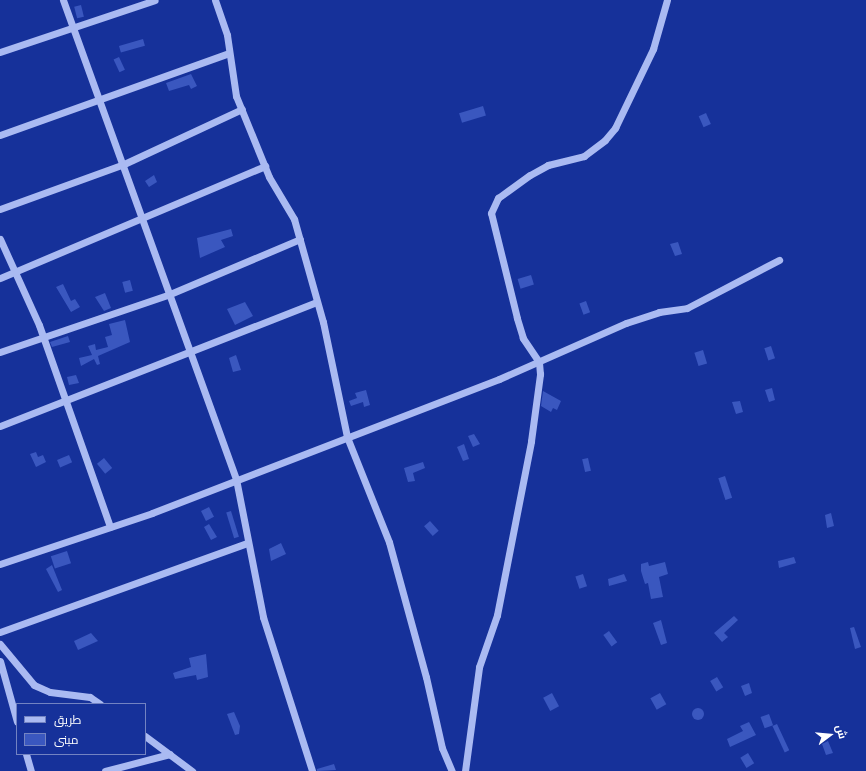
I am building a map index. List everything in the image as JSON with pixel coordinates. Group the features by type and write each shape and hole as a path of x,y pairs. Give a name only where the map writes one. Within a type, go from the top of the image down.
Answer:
{"street":[{"path":"63,0 101,98 236,479 247,543 263,617 312,771"},
{"path":"0,52 155,0"},
{"path":"215,0 229,53 236,96 265,166 294,219 317,302 346,437 389,542 426,677 442,748 452,771"},
{"path":"465,771 479,667 497,615 531,441 539,362 523,338 491,213 498,198 530,175 548,165 584,156 605,140 615,128 653,50 667,0"},
{"path":"0,135 229,53"},
{"path":"0,209 124,164 242,109"},
{"path":"0,278 16,273 143,217 265,166"},
{"path":"0,239 43,336 110,527"},
{"path":"0,352 43,336 170,294 300,239"},
{"path":"0,564 110,527 346,437 539,362 626,323 659,312 687,308 779,260"},
{"path":"0,426 317,302"},
{"path":"0,632 247,543"},
{"path":"0,644 34,685 50,692 90,697 99,703"},
{"path":"0,661 16,718"},
{"path":"146,737 192,771"},
{"path":"105,771 170,754"},
{"path":"26,755 31,771"}],"building":[{"path":"81,5 84,17 77,18 74,7"},
{"path":"143,39 145,46 121,53 119,46"},
{"path":"119,57 125,70 119,72 114,60"},
{"path":"191,74 197,86 191,89 189,85 169,91 166,83"},
{"path":"483,106 486,116 462,123 459,113"},
{"path":"706,113 711,124 704,127 699,116"},
{"path":"154,175 157,182 149,187 145,181"},
{"path":"231,229 233,236 221,240 225,247 200,258 197,238"},
{"path":"678,242 682,254 675,256 670,244"},
{"path":"531,275 534,285 521,289 518,279"},
{"path":"130,280 133,291 125,293 122,282"},
{"path":"63,284 71,301 75,299 80,307 71,312 56,287"},
{"path":"105,293 111,308 104,311 95,297"},
{"path":"586,301 590,312 584,315 579,303"},
{"path":"245,302 253,316 235,325 227,309"},
{"path":"125,320 130,342 98,356 100,364 97,365 94,359 81,366 79,358 92,355 88,346 95,344 96,350 108,347 105,337 112,335 109,324"},
{"path":"68,336 70,342 52,347 50,342"},
{"path":"771,346 775,358 768,361 764,348"},
{"path":"703,350 707,363 698,366 694,353"},
{"path":"236,355 241,370 233,372 229,358"},
{"path":"76,375 79,383 69,385 67,377"},
{"path":"772,388 775,400 769,402 765,390"},
{"path":"366,390 370,405 364,407 363,402 351,406 349,401 357,398 355,393"},
{"path":"543,391 561,401 557,410 553,408 551,412 541,406"},
{"path":"740,401 743,412 736,414 732,402"},
{"path":"474,434 480,444 473,447 468,436"},
{"path":"464,444 469,459 463,461 457,447"},
{"path":"36,452 38,457 43,455 46,462 36,467 30,454"},
{"path":"69,455 72,462 60,467 57,460"},
{"path":"104,458 112,468 105,474 97,464"},
{"path":"588,458 591,471 585,472 582,459"},
{"path":"423,462 425,468 413,473 415,481 408,482 404,468"},
{"path":"725,476 732,498 725,500 718,478"},
{"path":"209,507 214,517 206,521 201,511"},
{"path":"231,511 239,537 234,538 226,512"},
{"path":"831,513 834,526 827,528 825,515"},
{"path":"430,521 439,531 433,536 424,526"},
{"path":"209,524 217,537 211,540 204,527"},
{"path":"281,543 286,554 271,561 269,549"},
{"path":"67,551 71,563 55,569 51,556"},
{"path":"794,557 796,563 779,568 778,561"},
{"path":"648,562 649,566 665,562 668,574 659,577 663,597 651,599 648,583 645,584 641,571 641,564"},
{"path":"52,565 62,590 58,592 46,569"},
{"path":"583,574 587,586 579,589 575,576"},
{"path":"624,574 627,581 609,586 608,579"},
{"path":"734,616 738,620 724,633 728,637 722,642 714,633"},
{"path":"661,620 667,643 661,645 653,623"},
{"path":"854,627 861,647 855,649 850,628"},
{"path":"609,631 617,642 612,646 603,635"},
{"path":"91,633 98,641 78,650 74,641"},
{"path":"206,654 208,677 197,680 196,675 175,679 173,673 191,667 189,658"},
{"path":"717,677 723,687 716,691 710,681"},
{"path":"749,683 752,693 745,696 741,686"},
{"path":"552,693 559,706 550,711 543,698"},
{"path":"660,693 666,704 657,710 650,698"},
{"path":"700,708 703,709 703,719 696,720 693,719 692,712 693,709"},
{"path":"234,712 240,726 239,734 235,735 227,714"},
{"path":"769,714 773,725 765,728 761,717"},
{"path":"749,722 756,735 730,747 727,739 743,731 740,726"},
{"path":"777,724 789,750 785,752 772,726"},
{"path":"828,741 833,753 826,755 822,744"},
{"path":"748,753 754,763 746,768 740,758"},
{"path":"334,764 336,770 317,771 317,769"}]}
